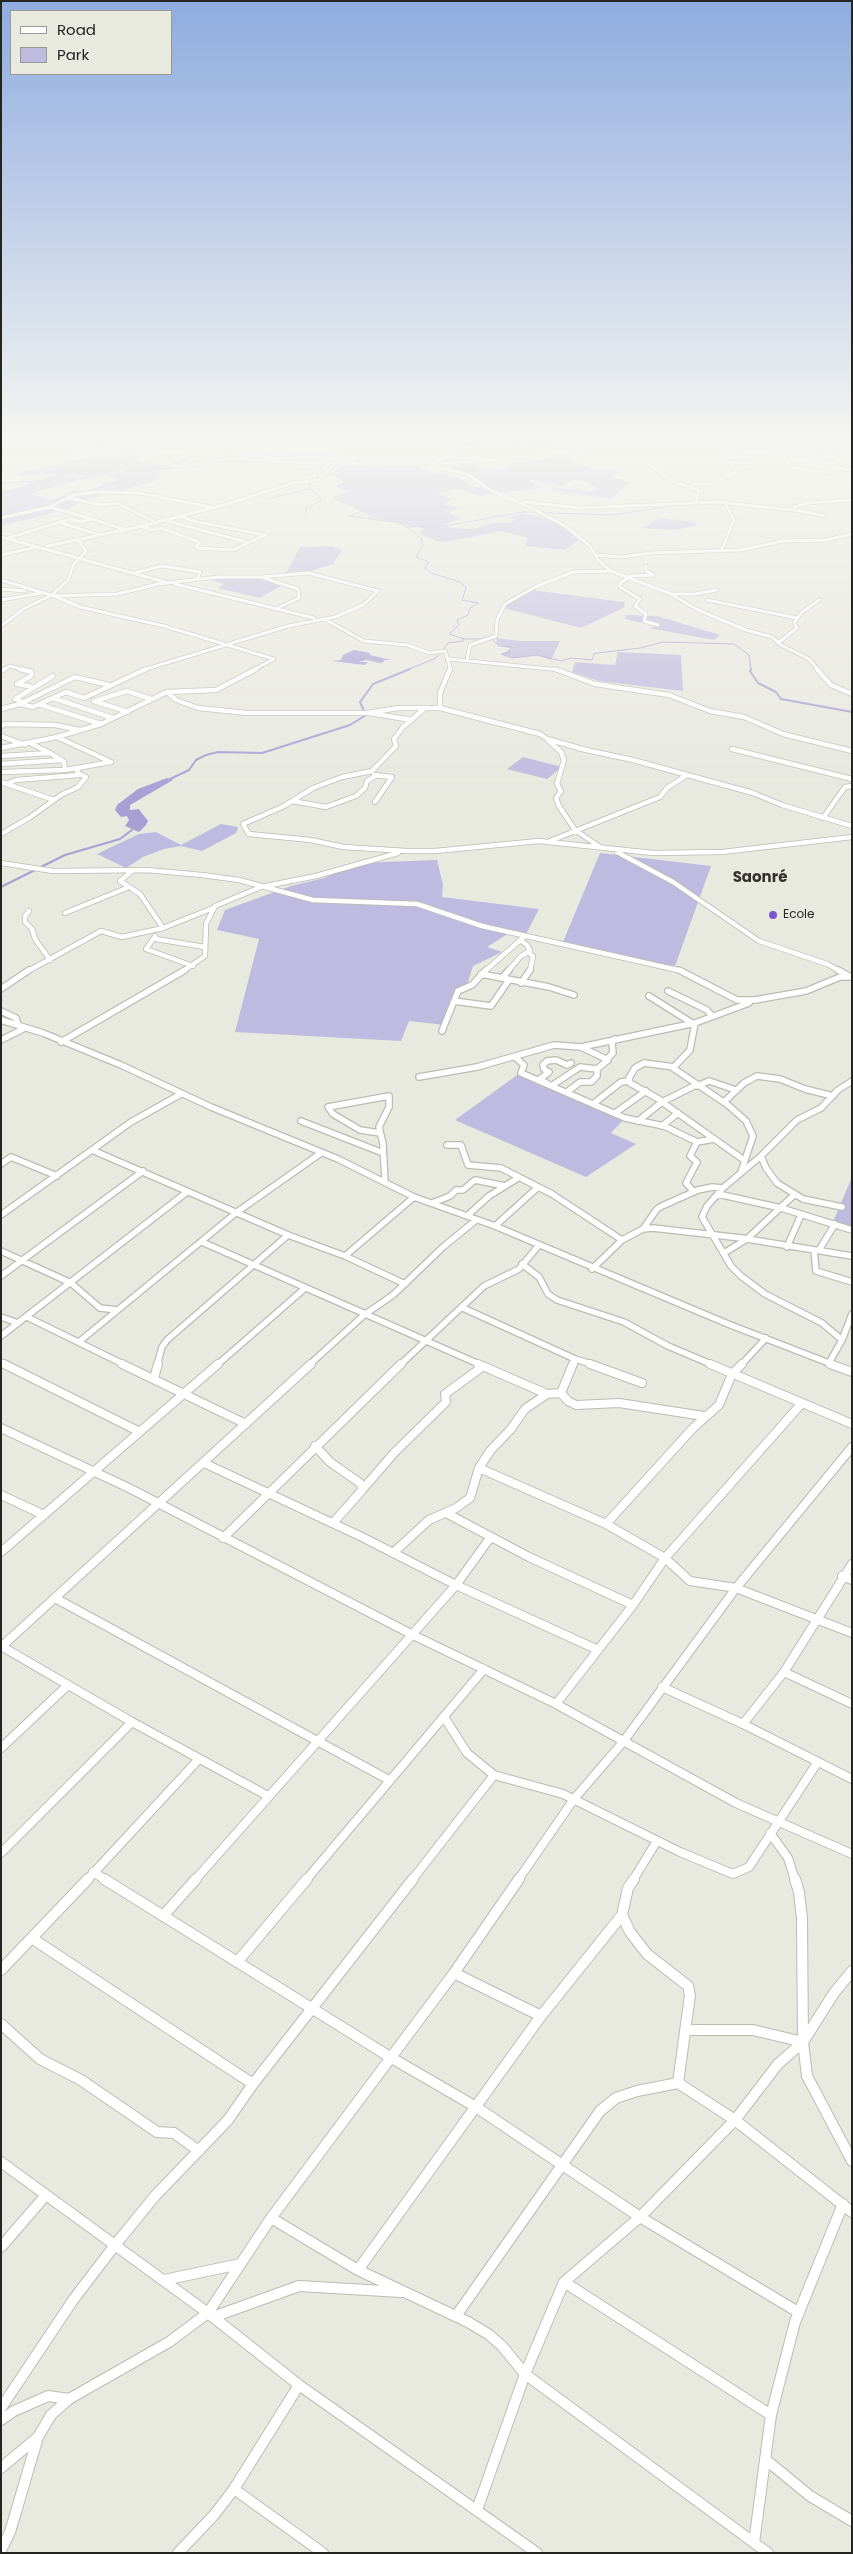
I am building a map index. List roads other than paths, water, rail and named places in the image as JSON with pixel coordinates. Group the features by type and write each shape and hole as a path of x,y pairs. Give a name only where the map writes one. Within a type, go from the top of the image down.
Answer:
{"street":[{"path":"1,626 24,608 53,595 68,580 74,564 80,558"},
{"path":"85,558 171,583 319,619 342,627 364,641 388,646 407,645 429,653 443,650 449,659 447,663 451,671 440,694 440,708"},
{"path":"598,558 611,571 671,594 696,608 746,630 772,637 778,643 809,659 831,685 852,694"},
{"path":"134,573 151,567 162,566 200,572 197,580"},
{"path":"623,576 654,575 646,571 646,566"},
{"path":"468,660 470,645 496,636 497,620 505,604 535,587 573,572 611,571"},
{"path":"53,595 117,594 171,583 230,576 262,577 311,573 339,583 378,591 362,606 331,618 319,619 255,635 226,646 145,669 84,698"},
{"path":"262,577 298,589 299,598 275,609"},
{"path":"628,578 620,583 620,587 640,599 635,606 646,614 644,621 658,625"},
{"path":"1,580 53,595 80,607 164,626 274,659 216,690 167,692 101,724 28,744 1,748"},
{"path":"1,589 42,592"},
{"path":"671,594 695,594 717,590"},
{"path":"1,600 42,592"},
{"path":"707,600 796,618"},
{"path":"778,643 797,628 794,622 796,618 819,600"},
{"path":"449,659 558,669 595,684 669,695 710,711 744,717 783,734 852,751"},
{"path":"1,671 11,666 32,672 31,676 17,684 33,688"},
{"path":"53,676 14,698 30,707 66,692"},
{"path":"1,709 22,703 75,677 109,685"},
{"path":"54,687 128,712"},
{"path":"95,701 127,691 151,699"},
{"path":"167,692 176,700 209,710 368,713 412,720"},
{"path":"53,698 113,718"},
{"path":"40,704 101,724"},
{"path":"368,713 398,708 440,708 540,734 561,752 564,760 557,784 561,790 556,798 559,806 575,830 601,848"},
{"path":"424,709 394,739 396,746 381,764 372,771 313,788 292,801 243,825 249,834 311,840 343,847 406,851 435,851 518,842 548,841 653,852 722,852 776,844 852,837"},
{"path":"1,726 5,724 55,725 80,730"},
{"path":"1,736 50,753 62,760 65,770"},
{"path":"1,772 65,770 110,762 57,737"},
{"path":"547,739 753,793 782,806 852,826"},
{"path":"732,748 852,780"},
{"path":"1,756 50,753"},
{"path":"1,764 62,760"},
{"path":"1,834 80,785 86,777 77,774 78,768"},
{"path":"364,772 392,777 375,802"},
{"path":"4,783 16,780 80,774"},
{"path":"292,801 326,807 356,796 365,788 366,781 377,775"},
{"path":"548,841 660,797 668,788 687,775"},
{"path":"4,783 54,800"},
{"path":"823,818 839,794 846,787 852,786"},
{"path":"609,848 673,882 758,940 827,964 851,976"},
{"path":"1,989 101,931 118,938 161,928 261,888 316,876 406,851"},
{"path":"1,864 53,871 147,870 228,878 312,900 417,904 522,938 556,941 639,962 670,967 689,973 732,999 755,1000"},
{"path":"132,871 121,879 122,884 140,894 161,928"},
{"path":"65,913 129,887"},
{"path":"61,1042 193,966 205,956 206,924 212,908"},
{"path":"29,911 25,916 25,922 32,929 35,939 50,960"},
{"path":"161,928 146,949 193,966"},
{"path":"154,938 205,948"},
{"path":"521,983 531,969 533,956 529,953 530,948 522,938"},
{"path":"442,1031 458,992 472,985 481,974 522,938"},
{"path":"502,978 521,956 529,953"},
{"path":"481,974 521,983 549,986 574,995"},
{"path":"581,1047 694,1023 755,1000 806,991 840,977 851,976"},
{"path":"454,1000 491,1006 509,980"},
{"path":"668,991 707,1010 712,1016"},
{"path":"649,996 694,1023"},
{"path":"1,1011 16,1018 18,1025"},
{"path":"1,1020 120,1065 181,1094 321,1153 414,1196 495,1226 728,1324 852,1372"},
{"path":"674,1066 690,1050 694,1023"},
{"path":"1,1040 26,1028"},
{"path":"567,1092 580,1082 591,1082 597,1076 597,1069 613,1053 612,1043 615,1039"},
{"path":"418,1077 463,1070 560,1045 581,1047 608,1058"},
{"path":"546,1048 542,1054 546,1059 544,1068 549,1072 540,1079 551,1086"},
{"path":"515,1057 524,1065 521,1073 593,1104 638,1121 662,1126 697,1142 714,1139"},
{"path":"544,1062 550,1060 567,1065 570,1063"},
{"path":"629,1081 635,1068 644,1063 674,1066"},
{"path":"674,1066 675,1070 724,1102 746,1121 753,1136 740,1173"},
{"path":"551,1086 580,1067 597,1069"},
{"path":"724,1102 736,1090 757,1076 780,1079 804,1089 833,1096"},
{"path":"593,1104 621,1082 629,1081 662,1101 744,1160"},
{"path":"638,1121 662,1101 696,1085 709,1081 736,1090"},
{"path":"842,1340 822,1323 752,1285 731,1266 702,1217 723,1188 761,1156 797,1120 814,1113 852,1081"},
{"path":"615,1113 646,1091"},
{"path":"1,1215 131,1122 181,1094"},
{"path":"380,1133 360,1130 333,1114 328,1107 389,1096 390,1102 381,1121 380,1133 385,1182"},
{"path":"662,1126 678,1113"},
{"path":"301,1121 383,1153"},
{"path":"694,1192 686,1184 697,1162 690,1156 697,1142"},
{"path":"447,1145 461,1145 468,1165 495,1167 552,1194 622,1240"},
{"path":"92,1150 288,1235 345,1256 405,1284"},
{"path":"80,1342 237,1212 321,1153"},
{"path":"761,1156 766,1168 777,1183 811,1202 842,1207"},
{"path":"1,1164 11,1157 57,1176"},
{"path":"1,1276 143,1171"},
{"path":"467,1216 518,1178"},
{"path":"432,1203 440,1198 450,1196 456,1190 463,1190 475,1180 505,1186"},
{"path":"592,1268 622,1240 643,1228 656,1209 694,1192 712,1187 723,1188"},
{"path":"495,1226 537,1188"},
{"path":"1,1336 187,1192"},
{"path":"718,1194 781,1208 852,1230"},
{"path":"724,1253 747,1239 795,1194"},
{"path":"345,1256 414,1196"},
{"path":"787,1247 801,1215"},
{"path":"268,1796 132,1722 2,1646 364,1315 405,1284 443,1247 476,1220"},
{"path":"835,1224 817,1250 816,1271 852,1282"},
{"path":"643,1228 747,1239 787,1247 852,1256"},
{"path":"154,1378 164,1343 288,1235"},
{"path":"202,1242 304,1289 547,1394 561,1393"},
{"path":"223,1538 315,1446 463,1308 484,1286 515,1271 539,1245"},
{"path":"1,1251 71,1283 100,1308 117,1310"},
{"path":"522,1264 538,1276 548,1294 557,1300 624,1322 668,1346 852,1424"},
{"path":"1,1552 96,1472 304,1289"},
{"path":"463,1308 575,1359 605,1368 642,1383"},
{"path":"829,1363 842,1340 852,1314"},
{"path":"27,1316 246,1424"},
{"path":"1,1317 18,1323"},
{"path":"606,1524 704,1416 719,1405 732,1374 766,1338"},
{"path":"561,1393 575,1359"},
{"path":"1,1362 140,1432"},
{"path":"333,1524 394,1453 446,1402 446,1394 482,1366"},
{"path":"561,1393 568,1401 576,1405 619,1403 704,1416"},
{"path":"393,1553 419,1527 470,1498 479,1468 525,1409 547,1394"},
{"path":"556,1704 633,1605 665,1558 802,1403"},
{"path":"1,1428 96,1472 413,1635 556,1704 736,1803 852,1854"},
{"path":"315,1446 330,1462 360,1483 363,1488"},
{"path":"211,2315 240,2264 271,2218 454,1972 574,1799 623,1742 736,1588 852,1448"},
{"path":"204,1463 456,1585 598,1650"},
{"path":"479,1468 606,1524 665,1558 690,1581 736,1588 816,1618 852,1634"},
{"path":"1,1495 44,1515"},
{"path":"446,1513 490,1538 633,1605"},
{"path":"163,1916 413,1635 456,1585 490,1538"},
{"path":"743,1724 784,1672 842,1576 852,1564"},
{"path":"842,1576 852,1580"},
{"path":"55,1598 389,1780"},
{"path":"238,1961 484,1669"},
{"path":"784,1672 852,1704"},
{"path":"1,1748 68,1685"},
{"path":"662,1687 743,1724 852,1779"},
{"path":"444,1717 467,1752 477,1763 494,1775 546,1788 574,1799 657,1841 732,1874 749,1867 817,1763"},
{"path":"1,1853 132,1722"},
{"path":"1,1970 199,1759"},
{"path":"1,2408 73,2300 155,2196 228,2120 253,2084 494,1775"},
{"path":"770,1833 788,1858 799,1892 802,1919 803,2042 808,2076 852,2162"},
{"path":"358,2270 541,2016 622,1914 628,1888 657,1841"},
{"path":"93,1872 390,2057 476,2107 640,2217 798,2312"},
{"path":"622,1914 630,1932 647,1954 688,1986 690,1995 678,2083"},
{"path":"33,1938 253,2084"},
{"path":"477,2510 525,2374 564,2282 640,2217 735,2120 778,2064 803,2042 834,1993 852,1971"},
{"path":"454,1972 541,2016"},
{"path":"1,2024 40,2059 81,2080 157,2132 174,2133 199,2151"},
{"path":"685,2030 753,2030 803,2042"},
{"path":"456,2316 600,2111 616,2098 637,2091 678,2083 735,2120 852,2212"},
{"path":"1,2162 211,2315 298,2385 537,2553"},
{"path":"1,2247 46,2195"},
{"path":"754,2543 772,2415 798,2312 843,2204"},
{"path":"271,2218 358,2270 456,2316 488,2334 502,2346 525,2374 768,2553"},
{"path":"164,2280 240,2264"},
{"path":"564,2282 772,2415"},
{"path":"1,2550 10,2532 38,2437 51,2415 70,2399 169,2342 211,2315 299,2286 356,2291 405,2292"},
{"path":"178,2553 214,2515 234,2489 298,2385"},
{"path":"1,2420 14,2411 48,2396 70,2399"},
{"path":"1,2468 38,2437"},
{"path":"765,2459 810,2496 852,2521"},
{"path":"234,2489 323,2553"}],"waterway":[{"path":"419,558 429,562 425,568 431,573 460,582 466,588 462,600 479,603 470,608 468,615 457,620 459,625 449,634 464,639"},
{"path":"407,670 436,658 448,643 463,641 464,639"},
{"path":"464,639 492,639 499,646 511,647 508,653 501,654 512,658 537,655 561,661 571,658 592,660 594,654 597,653 640,648 663,642 734,644 749,655 751,669"},
{"path":"170,779 189,770 196,760 206,755 218,752 262,753 350,725 366,715 360,702 373,684 410,669"},
{"path":"751,669 750,671 758,683 776,692 781,699 852,712"},
{"path":"1,887 65,855 120,839 132,830"}],"place":[{"name":"Ecole","path":"773,915"}],"district":[{"name":"Saonré","path":"760,878"}]}
